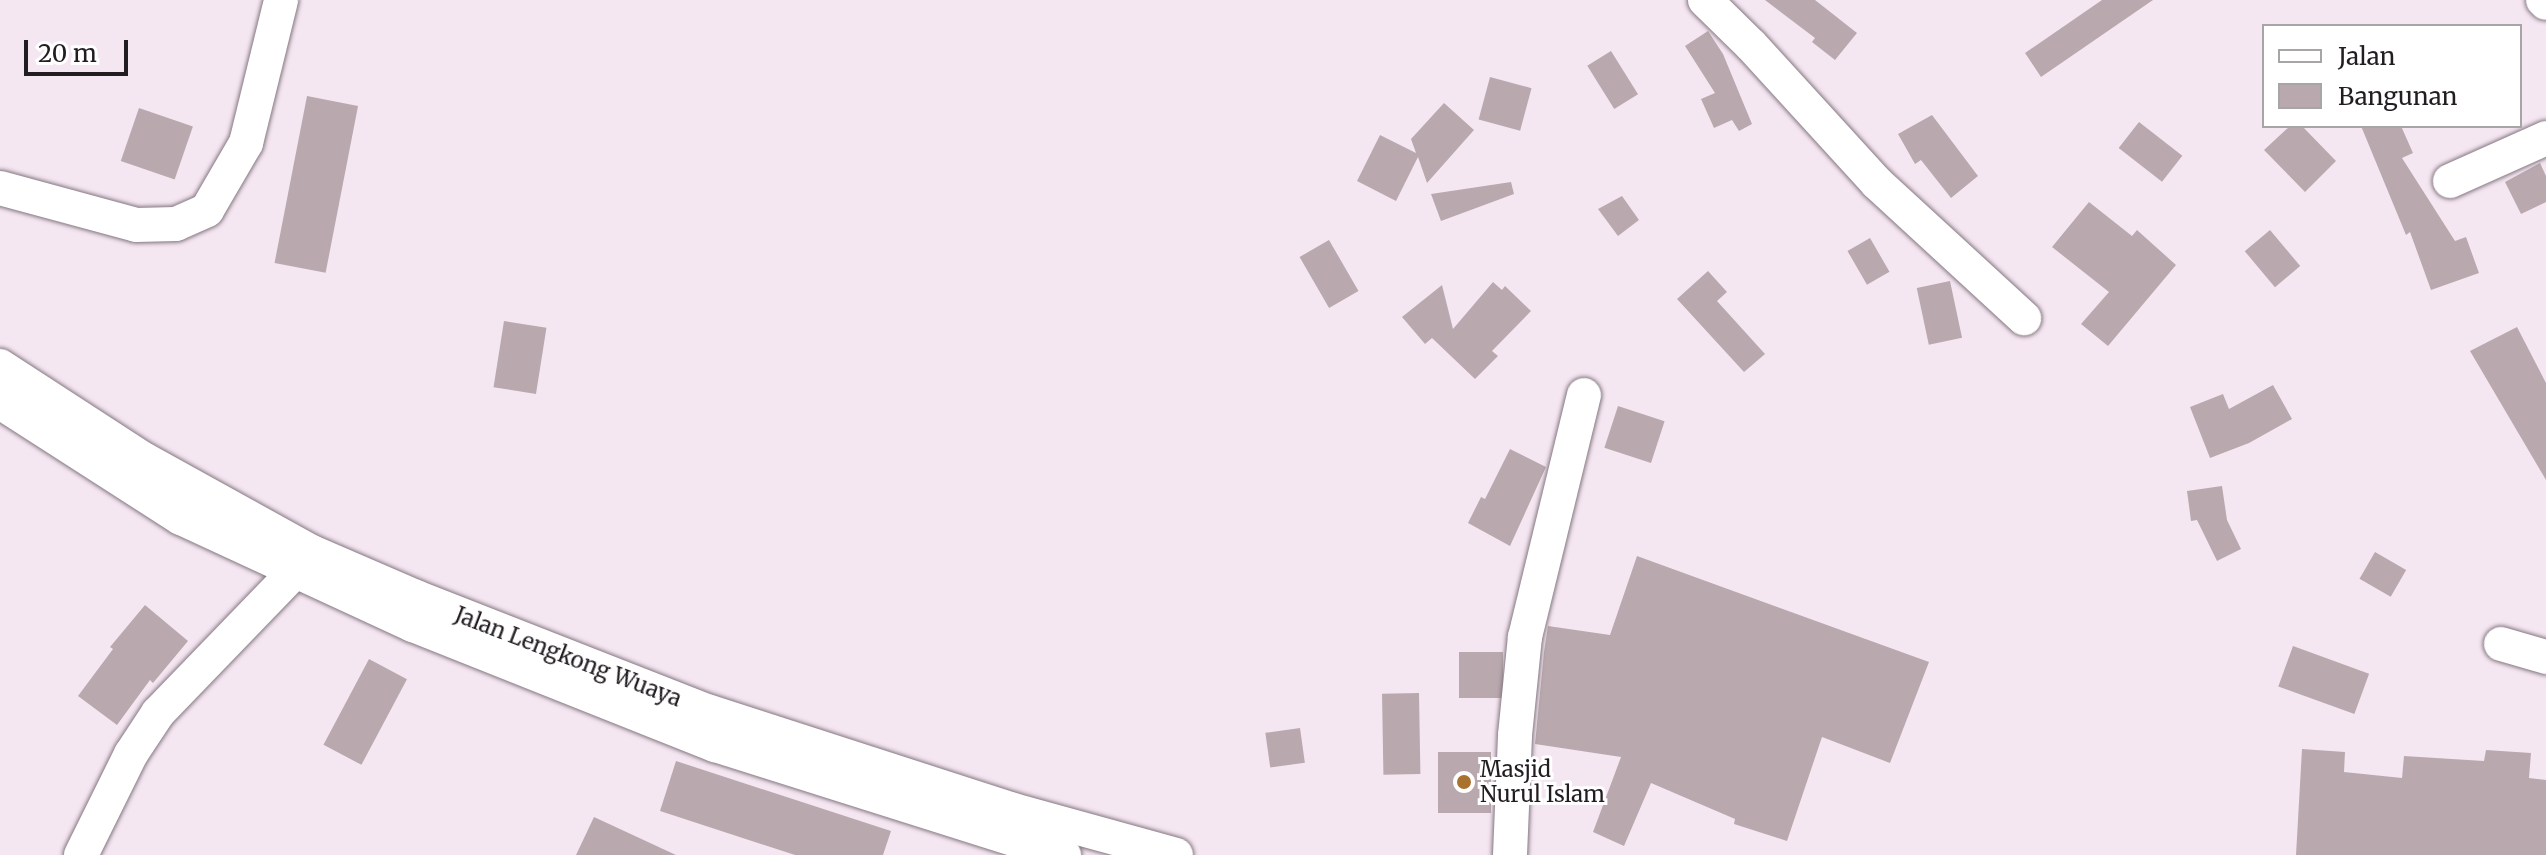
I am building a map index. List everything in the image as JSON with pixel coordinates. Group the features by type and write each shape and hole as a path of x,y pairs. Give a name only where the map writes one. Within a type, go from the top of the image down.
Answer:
{"street":[{"path":"0,188 136,225 176,224 207,210 246,143 281,0"},
{"path":"1705,0 1751,45 1877,183 2024,318"},
{"path":"2450,181 2546,138"},
{"name":"Jalan Lengkong Wuaya","path":"0,366 145,460 312,552 416,597 710,712 1013,810 1176,855"},
{"path":"1510,855 1515,735 1525,637 1584,395"},
{"name":"Jalan Lengkong Wuaya","path":"0,402 181,518 293,573 413,625 715,745 1064,855"},
{"path":"81,855 131,754 158,713 293,573"},
{"path":"2501,644 2546,657"}],"building":[{"path":"1765,0 1815,0 1857,33 1835,60 1812,42 1815,38"},
{"path":"2102,0 2153,0 2041,77 2025,53"},
{"path":"1708,31 1723,54 1752,124 1739,131 1732,120 1714,128 1701,99 1715,93 1685,46"},
{"path":"1611,51 1638,94 1614,109 1587,66"},
{"path":"1490,77 1532,88 1520,131 1479,120"},
{"path":"307,96 358,106 326,273 275,263"},
{"path":"1444,103 1474,130 1427,183 1418,157 1396,201 1357,181 1380,135 1416,153 1411,139"},
{"path":"139,108 193,127 175,180 121,161"},
{"path":"1932,115 1978,176 1951,198 1921,160 1915,164 1898,134"},
{"path":"2139,122 2182,156 2162,182 2119,148"},
{"path":"2288,128 2304,128 2336,161 2305,192 2264,150"},
{"path":"2362,128 2402,128 2413,153 2402,158 2455,241 2466,237 2479,273 2431,290 2410,232 2406,235"},
{"path":"2540,163 2546,176 2546,202 2521,214 2505,182"},
{"path":"1511,182 1514,194 1441,221 1431,194"},
{"path":"1622,196 1639,220 1618,236 1598,209"},
{"path":"2089,202 2132,236 2137,230 2176,265 2108,346 2081,324 2109,292 2052,247"},
{"path":"2270,230 2300,266 2275,287 2245,251"},
{"path":"1870,238 1890,272 1867,285 1847,251"},
{"path":"1329,240 1358,291 1329,308 1300,257"},
{"path":"1708,271 1727,292 1717,301 1765,354 1744,372 1677,299"},
{"path":"1950,281 1962,338 1929,345 1917,288"},
{"path":"1493,282 1502,290 1505,286 1531,311 1492,351 1498,356 1475,379 1432,338 1425,344 1402,317 1442,285 1453,329"},
{"path":"504,321 546,328 536,394 494,387"},
{"path":"2517,327 2546,383 2546,480 2470,351"},
{"path":"2273,385 2292,419 2249,443 2210,458 2190,407 2223,394 2229,409"},
{"path":"1618,406 1665,421 1651,463 1604,448"},
{"path":"1510,449 1546,467 1510,546 1468,523 1481,497 1485,499"},
{"path":"2222,486 2227,520 2241,549 2217,561 2197,520 2191,521 2187,491"},
{"path":"2375,552 2406,570 2391,597 2360,579"},
{"path":"1637,556 1929,662 1890,763 1822,737 1787,841 1734,824 1735,819 1651,783 1624,846 1593,832 1621,757 1535,744 1548,626 1610,635"},
{"path":"145,605 188,641 153,683 150,680 117,725 78,696 113,649 110,647"},
{"path":"2293,646 2369,674 2354,714 2278,686"},
{"path":"1459,652 1503,652 1503,698 1459,698"},
{"path":"369,659 407,679 361,765 323,745"},
{"path":"1419,693 1420,774 1383,775 1382,694"},
{"path":"1300,728 1305,763 1270,768 1265,733"},
{"path":"2302,749 2345,752 2344,772 2402,778 2404,756 2484,761 2486,750 2531,753 2529,778 2546,780 2546,855 2296,855"},
{"name":"Masjid Nurul Islam","path":"1438,752 1491,752 1491,813 1438,813"},
{"path":"676,761 891,831 883,855 795,855 660,811"},
{"path":"594,817 676,855 576,855"}],"place":[{"name":"Masjid Nurul Islam","path":"1464,782"}]}
